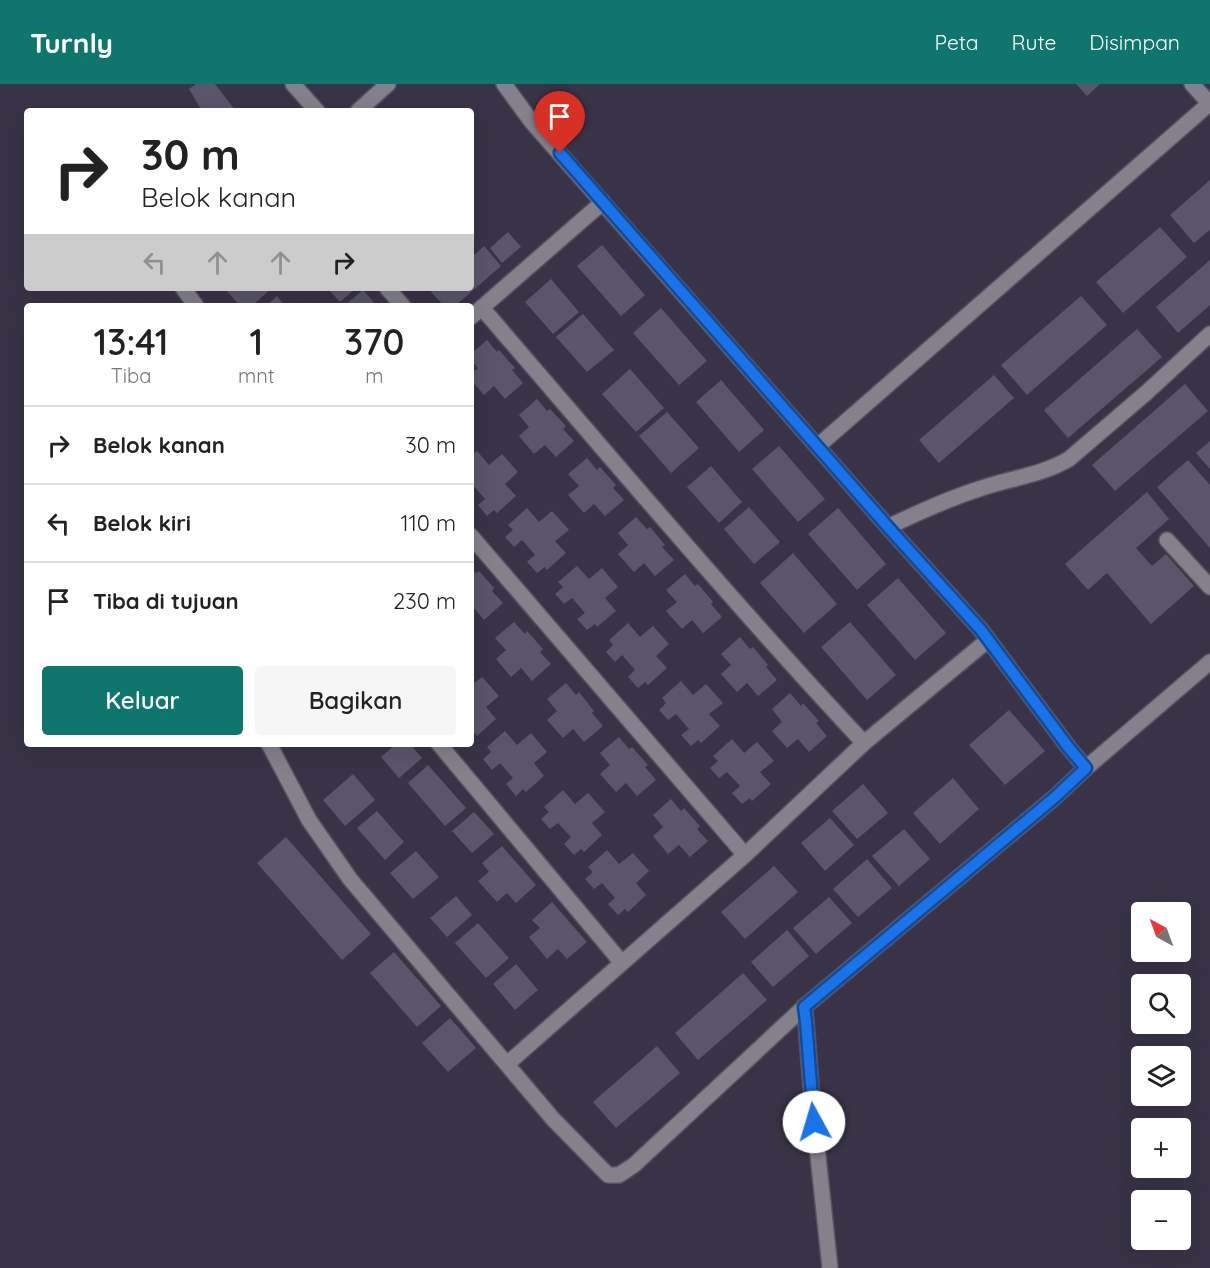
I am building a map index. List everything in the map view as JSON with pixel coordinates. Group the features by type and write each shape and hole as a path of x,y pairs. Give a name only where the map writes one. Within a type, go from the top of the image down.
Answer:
{"street":[{"path":"293,84 314,108"},
{"path":"361,108 388,84"},
{"path":"504,84 531,121 981,630 1086,768"},
{"path":"818,446 1210,104 1192,84"},
{"path":"603,202 477,313 864,743"},
{"path":"390,291 400,303"},
{"path":"888,527 956,497 1037,473 1069,459 1210,334"},
{"path":"474,539 745,855"},
{"path":"1167,540 1210,587"},
{"path":"507,1064 745,855 864,743 988,640"},
{"path":"271,747 309,820 350,879 553,1119 608,1175 619,1175 634,1165 804,1007 1054,798 1210,662"},
{"path":"442,747 622,963"},
{"path":"804,1007 830,1268"}],"building":[{"path":"196,84 215,84 234,108 200,108 189,89"},
{"path":"1076,84 1100,84 1087,96"},
{"path":"1210,180 1210,230 1194,243 1170,215"},
{"path":"1160,227 1187,257 1123,313 1096,282"},
{"path":"508,232 521,247 502,263 490,248"},
{"path":"602,245 645,295 621,316 577,266"},
{"path":"484,246 501,266 474,289 474,255"},
{"path":"1210,260 1210,305 1178,333 1156,307"},
{"path":"551,279 579,312 553,334 525,302"},
{"path":"227,291 269,291 255,303 237,303"},
{"path":"330,291 353,291 340,302"},
{"path":"364,291 374,303 348,303"},
{"path":"472,291 458,303 441,303 431,292"},
{"path":"277,296 283,303 269,303"},
{"path":"1081,296 1107,325 1027,395 1001,365"},
{"path":"661,308 707,361 679,385 633,333"},
{"path":"583,314 614,350 587,372 556,337"},
{"path":"1137,329 1162,357 1068,438 1044,410"},
{"path":"487,340 515,368 512,370 523,383 505,399 494,386 484,395 474,383 474,371 478,368 474,363 474,351"},
{"path":"630,369 664,408 636,432 602,394"},
{"path":"994,375 1014,398 939,463 919,440"},
{"path":"721,380 764,430 739,452 696,402"},
{"path":"1185,384 1208,411 1115,491 1092,465"},
{"path":"537,399 547,411 550,409 566,426 563,429 574,441 556,457 545,445 534,454 519,436 529,427 519,415"},
{"path":"667,412 699,448 671,473 639,436"},
{"path":"1210,441 1210,469 1196,453"},
{"path":"779,446 825,499 798,522 752,469"},
{"path":"477,451 489,465 502,454 518,472 505,484 516,496 497,513 494,510 487,516 478,505 485,499 474,486 474,454"},
{"path":"587,458 597,470 600,467 616,485 613,488 624,500 605,516 594,504 584,513 568,495 579,486 568,474"},
{"path":"1188,460 1210,485 1210,548 1157,487"},
{"path":"711,466 742,502 719,523 687,487"},
{"path":"1147,492 1169,519 1136,548 1152,566 1166,554 1194,586 1151,624 1107,573 1088,590 1065,564"},
{"path":"749,507 780,542 754,564 724,529"},
{"path":"527,508 539,522 552,511 569,530 555,541 566,553 547,570 545,567 537,573 527,562 535,555 522,540 514,547 505,537 513,530 508,525"},
{"path":"838,508 886,564 857,590 808,534"},
{"path":"636,517 647,529 650,527 665,545 662,547 674,560 655,576 644,563 634,572 618,554 628,545 618,533"},
{"path":"793,553 837,604 804,633 760,583"},
{"path":"577,566 589,579 602,568 618,587 605,598 616,611 597,627 595,624 587,630 577,619 585,613 572,598 564,604 555,594 563,587 558,582"},
{"path":"474,571 476,573 479,571 503,603 484,620 474,608"},
{"path":"685,574 695,586 698,584 722,617 703,633 692,620 682,629 666,611 677,602 666,590"},
{"path":"898,578 946,633 915,660 867,605"},
{"path":"514,622 525,634 527,631 543,649 540,652 551,664 532,681 521,668 511,677 496,659 506,650 495,638"},
{"path":"850,622 896,675 867,700 821,647"},
{"path":"628,623 640,637 653,626 669,644 656,656 667,668 648,685 645,682 638,688 628,677 635,670 622,655 615,662 606,652 613,645 609,640"},
{"path":"740,637 750,649 753,647 777,680 758,696 747,683 737,692 721,674 731,665 721,654"},
{"path":"482,677 499,696 486,707 496,719 477,736 474,734 474,684"},
{"path":"681,681 693,695 706,684 723,703 709,714 720,726 701,743 698,740 691,746 681,735 689,729 676,714 668,720 659,710 666,703 662,698"},
{"path":"566,683 576,695 579,692 603,726 584,742 573,729 563,738 547,720 557,711 547,699"},
{"path":"790,693 801,706 803,703 819,721 816,723 827,736 809,752 798,739 787,748 772,731 782,722 772,709"},
{"path":"1009,710 1045,751 1005,785 969,745"},
{"path":"505,731 517,745 531,733 547,752 534,763 544,776 526,792 523,789 516,796 506,784 513,778 500,763 492,770 483,759 491,752 487,747"},
{"path":"619,737 629,749 632,747 648,765 645,767 656,780 637,796 626,783 616,792 600,774 610,765 600,753"},
{"path":"732,739 744,753 757,742 774,761 760,772 771,784 752,801 750,798 742,804 732,793 740,786 727,772 719,778 710,768 718,761 713,756"},
{"path":"393,747 413,747 422,758 399,778 381,757"},
{"path":"428,765 466,808 445,826 408,783"},
{"path":"353,774 375,800 345,826 323,800"},
{"path":"953,778 979,809 940,844 913,813"},
{"path":"863,784 888,813 857,839 832,811"},
{"path":"563,790 575,804 588,793 605,812 592,823 602,835 584,852 581,849 574,855 564,844 571,837 558,823 550,829 541,819 549,812 544,807"},
{"path":"671,799 681,811 684,808 700,826 697,829 708,841 690,857 679,845 668,854 653,836 663,827 653,815"},
{"path":"377,811 404,842 385,860 357,828"},
{"path":"474,812 494,834 472,853 452,831"},
{"path":"830,818 854,845 825,871 801,843"},
{"path":"904,829 930,859 899,886 872,856"},
{"path":"286,837 371,934 342,960 257,863"},
{"path":"502,846 536,885 516,903 507,893 497,902 478,881 489,872 482,863"},
{"path":"607,850 619,864 633,853 649,871 636,883 646,895 628,912 625,909 618,915 608,904 615,898 602,883 594,889 585,879 593,872 588,867"},
{"path":"416,851 439,877 413,899 390,873"},
{"path":"867,859 892,888 858,917 833,889"},
{"path":"774,866 798,892 745,939 721,912"},
{"path":"456,896 472,915 447,937 430,918"},
{"path":"829,897 852,923 816,954 793,928"},
{"path":"552,902 587,942 567,959 558,949 547,959 529,937 540,928 532,920"},
{"path":"478,923 509,958 486,978 455,943"},
{"path":"787,930 809,956 773,987 751,962"},
{"path":"394,952 441,1006 417,1027 370,973"},
{"path":"516,964 538,990 515,1010 493,984"},
{"path":"743,973 767,1000 698,1060 675,1033"},
{"path":"450,1018 476,1048 448,1072 422,1043"},
{"path":"657,1046 680,1073 616,1128 593,1102"}],"route":[{"path":"560,153 981,630 1086,768 1054,798 804,1007 814,1122"}]}
